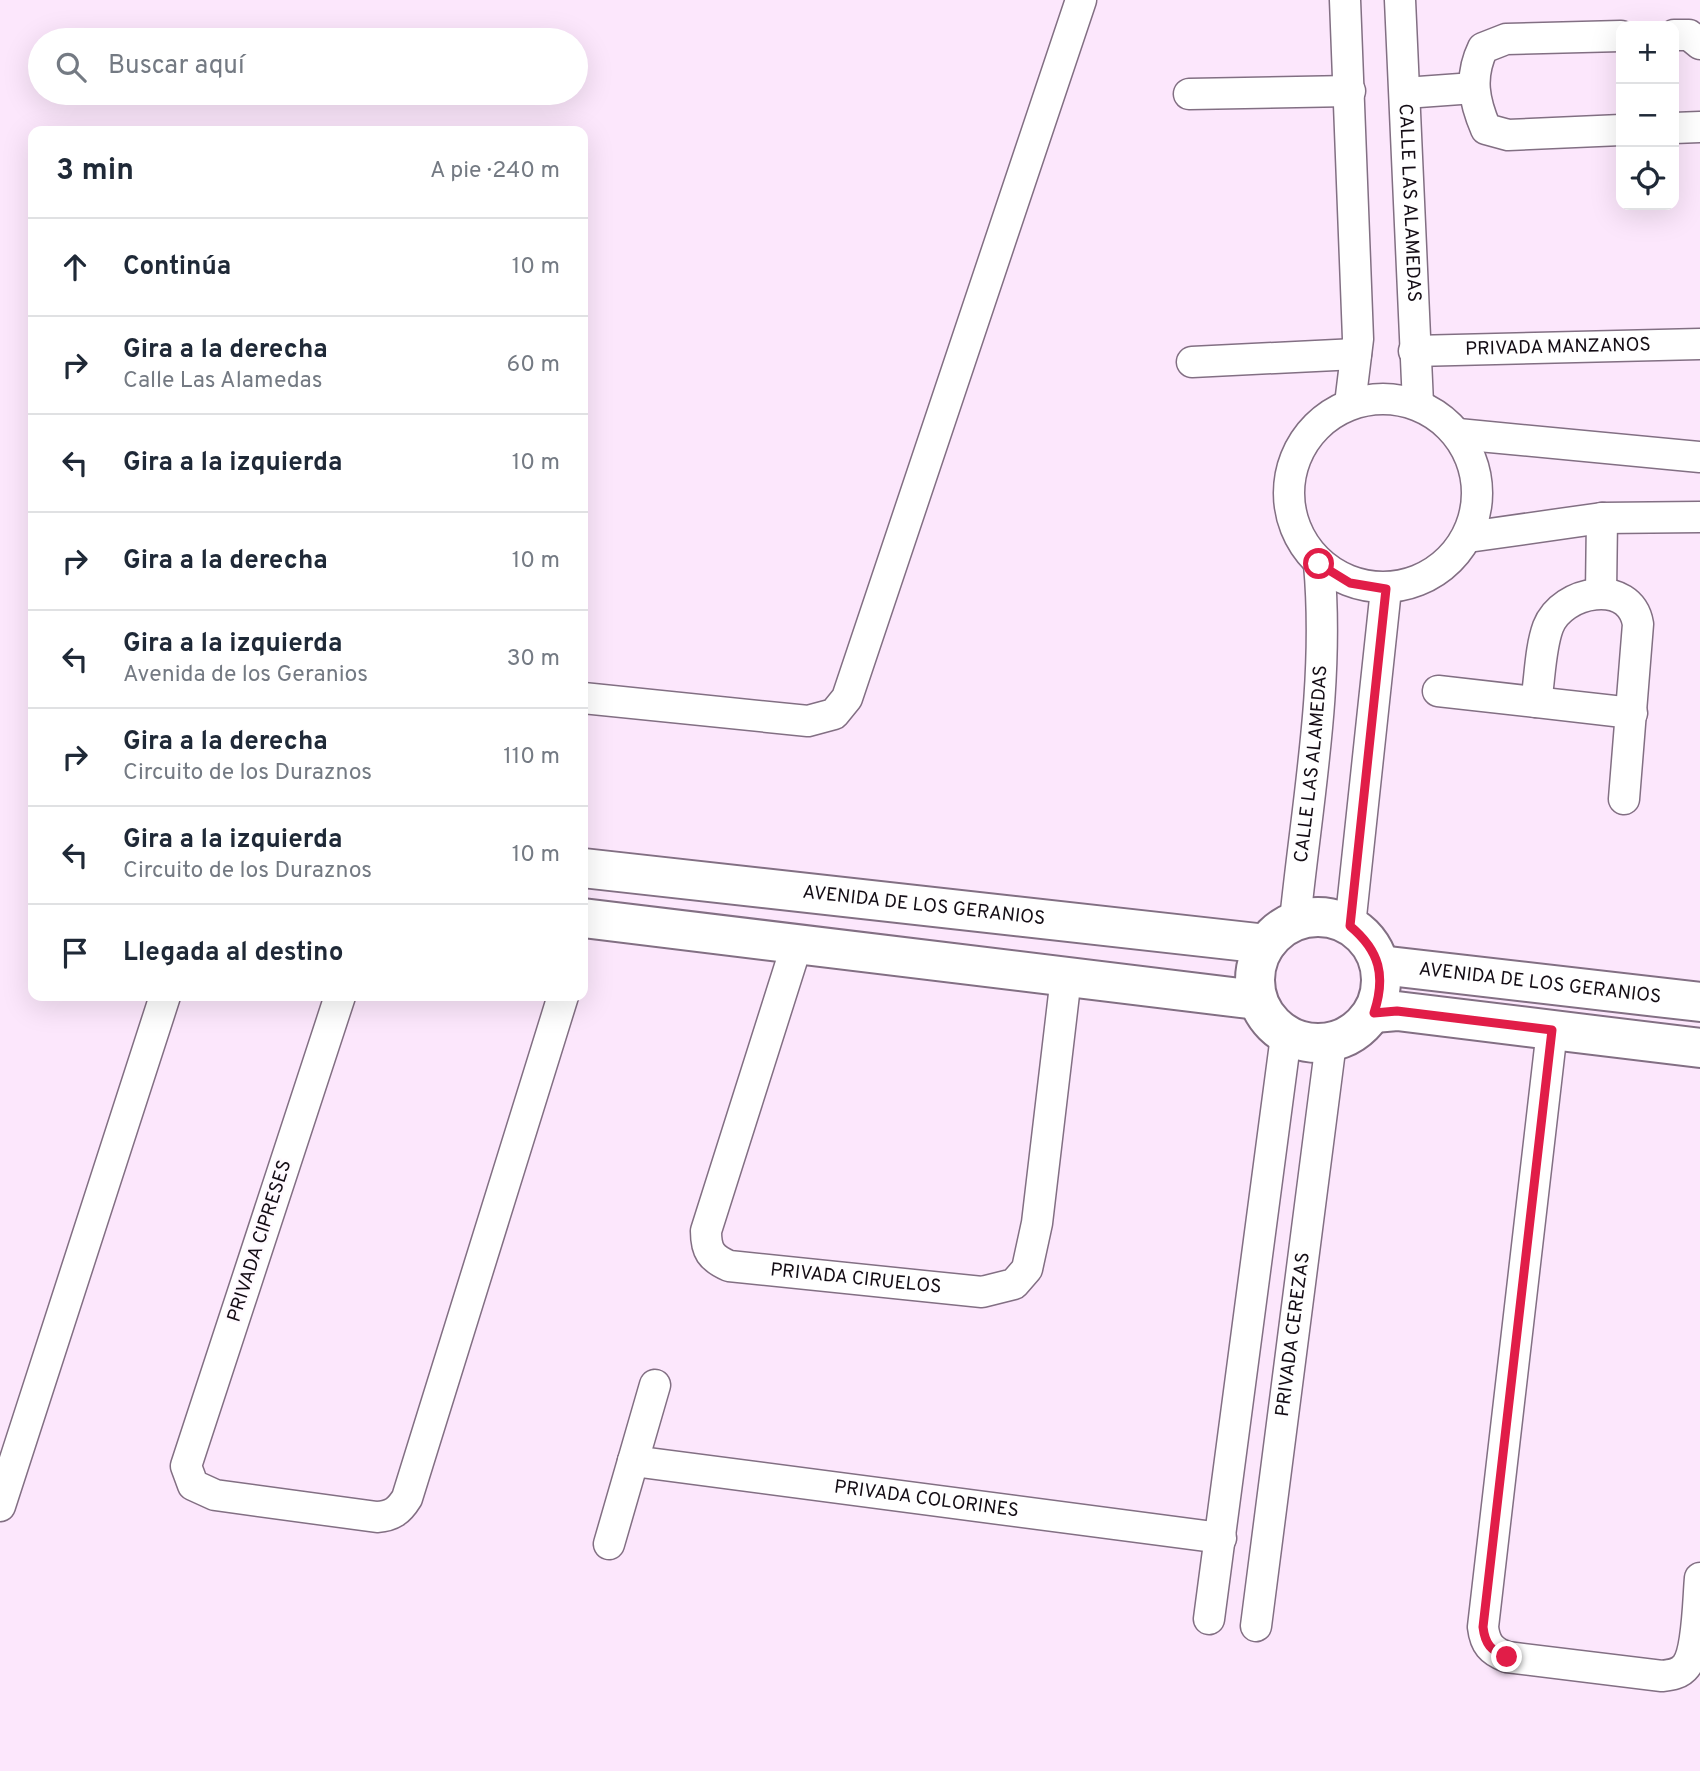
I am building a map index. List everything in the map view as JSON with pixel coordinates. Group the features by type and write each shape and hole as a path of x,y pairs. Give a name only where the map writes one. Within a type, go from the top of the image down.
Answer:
{"street":[{"path":"588,699 808,721 834,714 847,698 1081,0"},
{"path":"1345,0 1350,91 1356,354 1350,404"},
{"name":"CALLE LAS ALAMEDAS","path":"1400,0 1418,404"},
{"path":"1679,35 1689,35 1700,44"},
{"path":"1616,36 1506,39 1483,48 1475,64 1474,88 1476,106 1486,129 1508,135 1616,130"},
{"path":"1405,93 1474,88"},
{"path":"1189,94 1350,91"},
{"path":"1679,128 1700,127"},
{"name":"PRIVADA MANZANOS","path":"1414,351 1700,344"},
{"path":"1192,362 1356,354"},
{"path":"1384,398 1418,404 1458,434 1475,466 1478,502 1468,537 1448,564 1419,582 1386,589 1350,583 1319,564 1292,523 1288,475 1310,431 1350,404 1384,398"},
{"path":"1458,434 1700,457"},
{"path":"1468,537 1602,519 1700,517"},
{"path":"1601,593 1602,519"},
{"name":"CALLE LAS ALAMEDAS","path":"1280,932 1316,751 1324,617 1319,564"},
{"path":"1350,926 1386,589"},
{"path":"1536,702 1549,626 1565,607 1601,593 1627,600 1636,611 1638,624 1625,799"},
{"path":"1438,691 1632,713"},
{"name":"AVENIDA DE LOS GERANIOS","path":"588,868 1280,932"},
{"path":"1313,917 1332,919 1350,926 1365,938 1380,965 1381,986 1374,1013 1354,1032 1331,1042 1311,1044 1286,1036 1265,1016 1257,1000 1254,971 1280,932 1313,917"},
{"path":"588,922 797,944 1257,1000"},
{"name":"PRIVADA CIRUELOS","path":"797,944 706,1231 706,1247 715,1260 729,1266 982,1292 1014,1284 1027,1269 1037,1223 1066,977"},
{"name":"AVENIDA DE LOS GERANIOS","path":"1380,965 1700,1002"},
{"path":"0,1506 163,1001"},
{"name":"PRIVADA CIPRESES","path":"338,1001 186,1466 194,1485 215,1495 377,1517 389,1516 400,1509 407,1498 561,1001"},
{"path":"1374,1013 1397,1011 1700,1048"},
{"path":"1552,1030 1483,1627 1485,1641 1494,1652 1507,1657 1661,1676 1676,1674 1687,1665 1692,1651 1700,1578"},
{"path":"1209,1619 1286,1036"},
{"name":"PRIVADA CEREZAS","path":"1256,1626 1331,1042"},
{"path":"609,1544 656,1385"},
{"name":"PRIVADA COLORINES","path":"633,1461 1221,1538"}],"route":[{"path":"1319,564 1350,583 1386,589 1350,926 1365,938 1376,953 1380,965 1381,986 1374,1013 1397,1011 1552,1030 1483,1627 1485,1641 1494,1652 1507,1657"}]}
